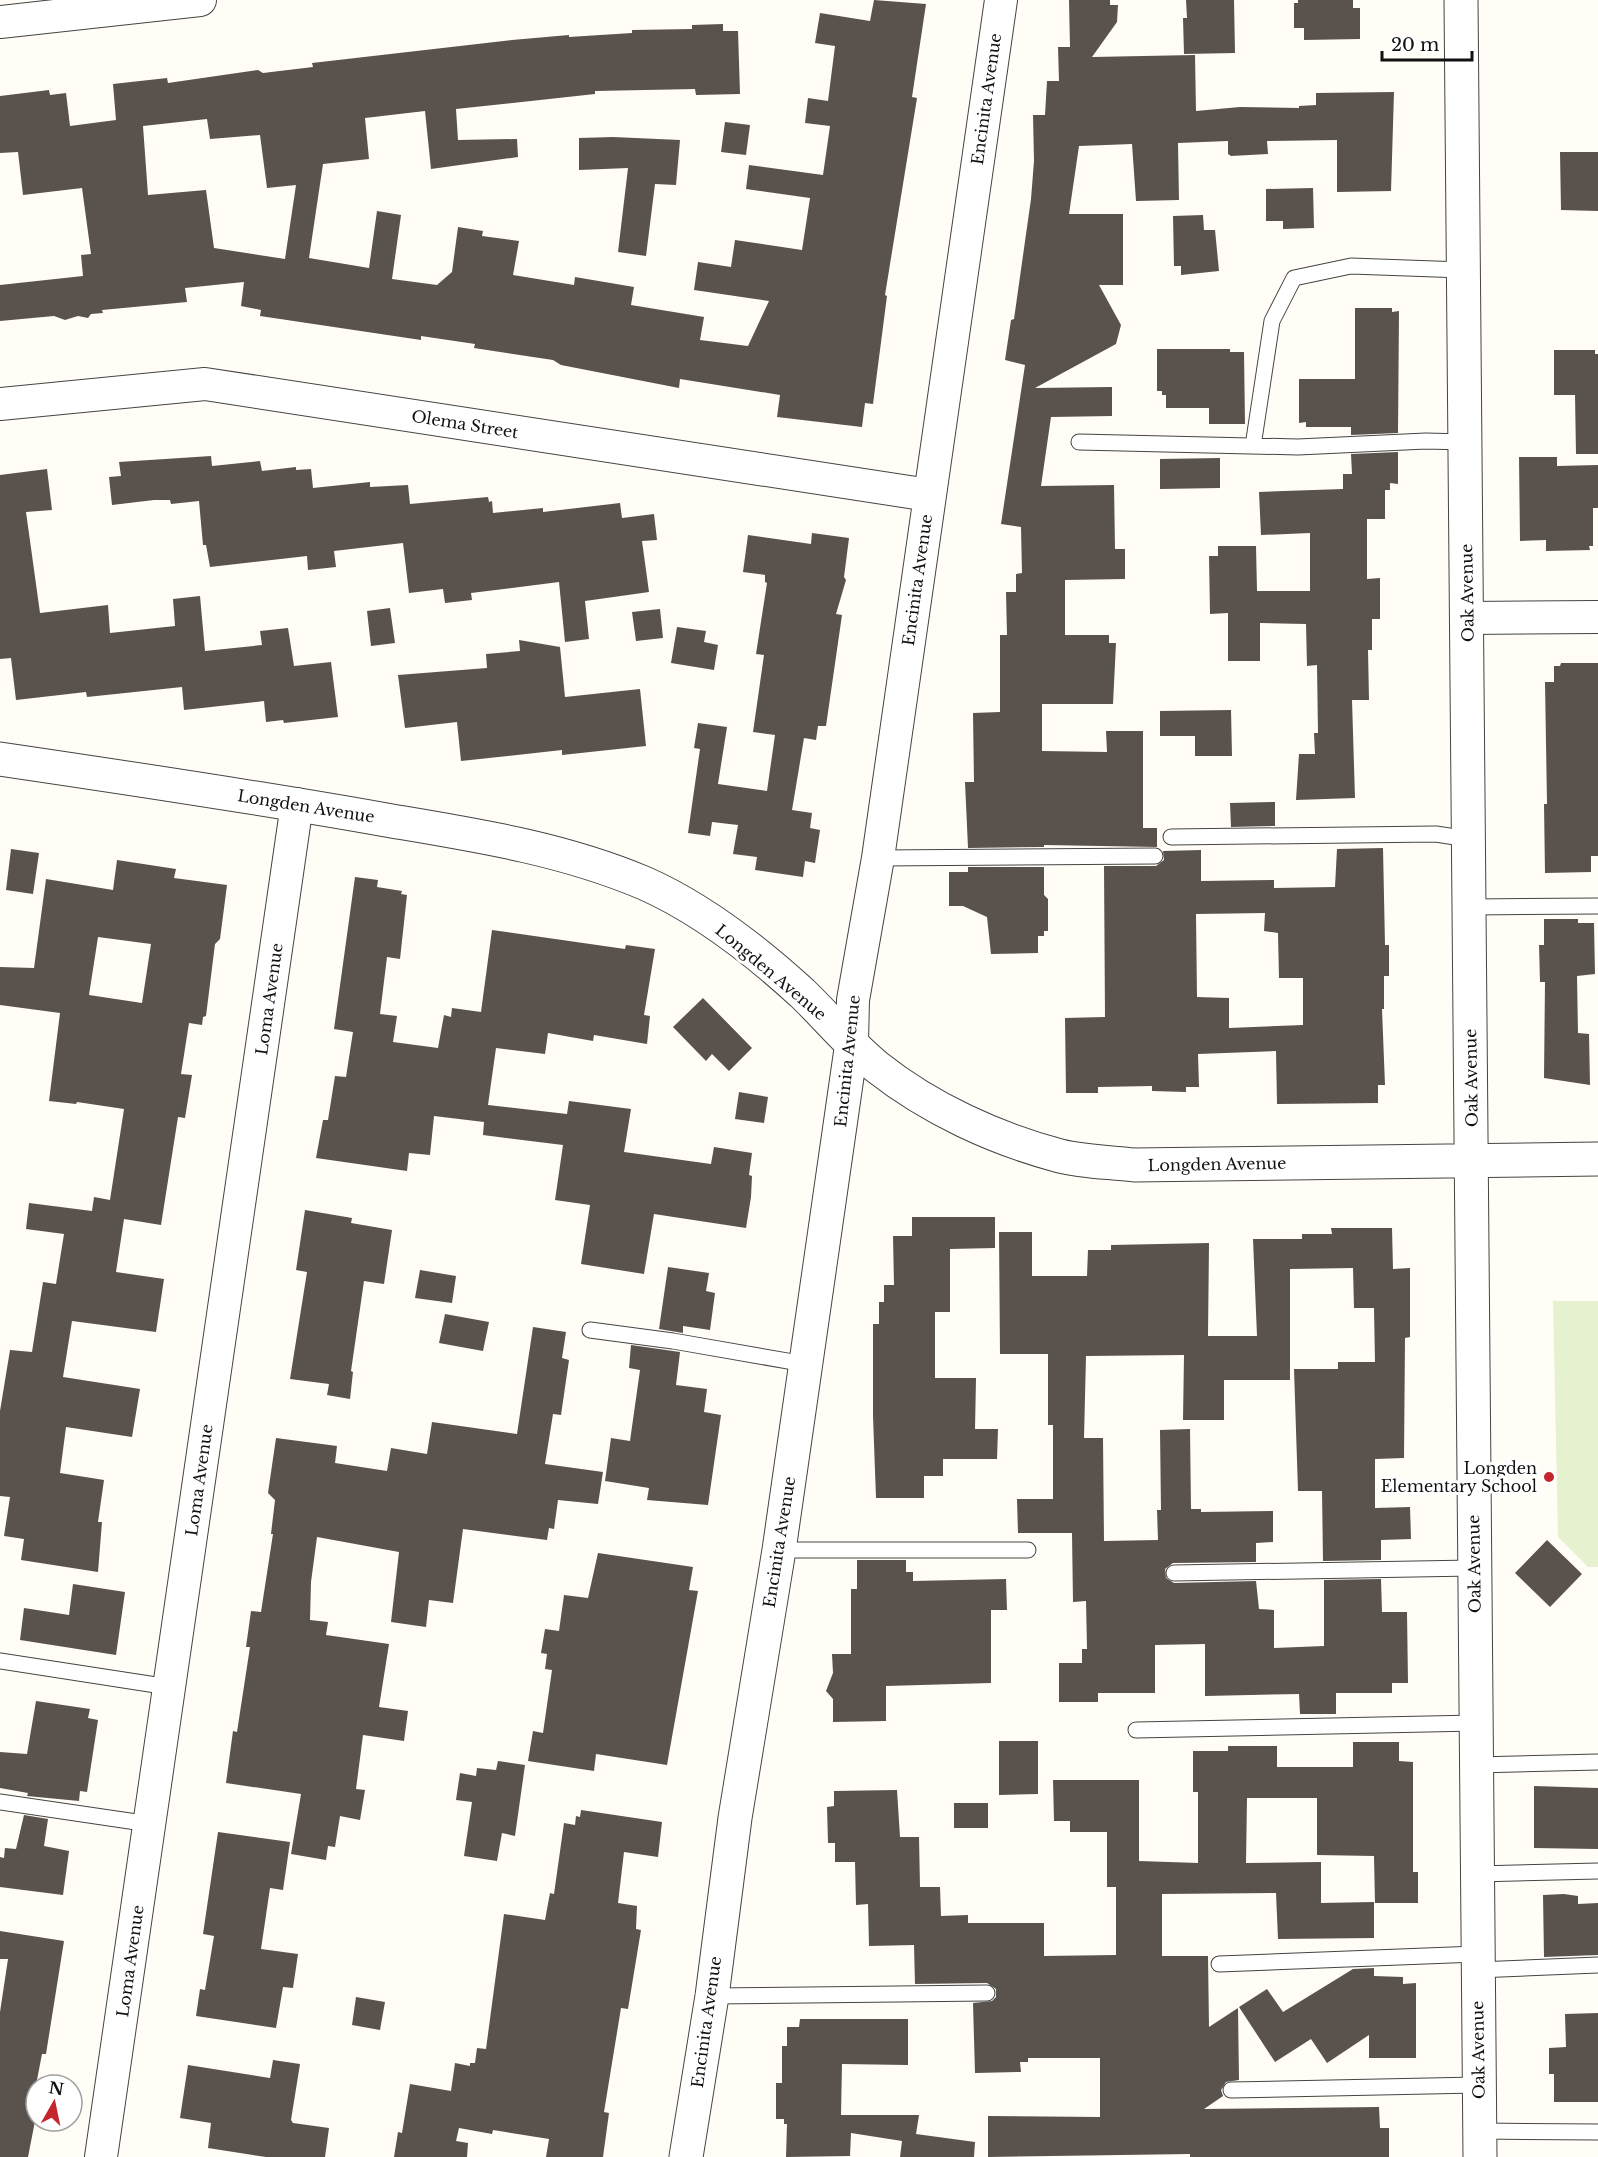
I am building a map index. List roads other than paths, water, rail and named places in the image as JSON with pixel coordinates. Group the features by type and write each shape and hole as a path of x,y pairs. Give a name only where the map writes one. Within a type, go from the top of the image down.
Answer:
{"street":[{"path":"0,22 200,0"},
{"name":"Encinita Avenue","path":"686,2157 712,1996 735,1818 779,1550 852,1042 853,1000 878,858 1001,0"},
{"name":"Oak Avenue","path":"1461,0 1477,2085 1480,2144"},
{"name":"Olema Street","path":"0,404 205,384 929,495"},
{"path":"1467,618 1598,617"},
{"name":"Longden Avenue","path":"0,759 297,804 534,846 590,861 648,885 701,915 747,948 800,992 876,1066 943,1109 994,1135 1063,1157 1134,1165 1598,1159"},
{"name":"Loma Avenue","path":"101,2157 297,804"}],"lane":[{"path":"1253,446 1272,321 1294,278 1351,266 1463,270"},
{"path":"1079,442 1298,447 1426,441 1465,442"},
{"path":"1171,837 1436,834 1468,839"},
{"path":"878,858 1155,856"},
{"path":"1469,907 1598,906"},
{"path":"590,1330 673,1341 805,1364"},
{"path":"779,1550 1028,1550"},
{"path":"1174,1574 1473,1568"},
{"path":"0,1661 169,1687"},
{"path":"1136,1730 1476,1723"},
{"path":"1476,1765 1598,1762"},
{"path":"0,1802 150,1824"},
{"path":"1476,1874 1598,1871"},
{"path":"1219,1964 1477,1962 1598,1965"},
{"path":"712,1996 987,1993"},
{"path":"1232,2090 1477,2085"},
{"path":"1480,2144 1598,2132"}],"place":[{"name":"Longden Elementary School","path":"1549,1477"}]}
